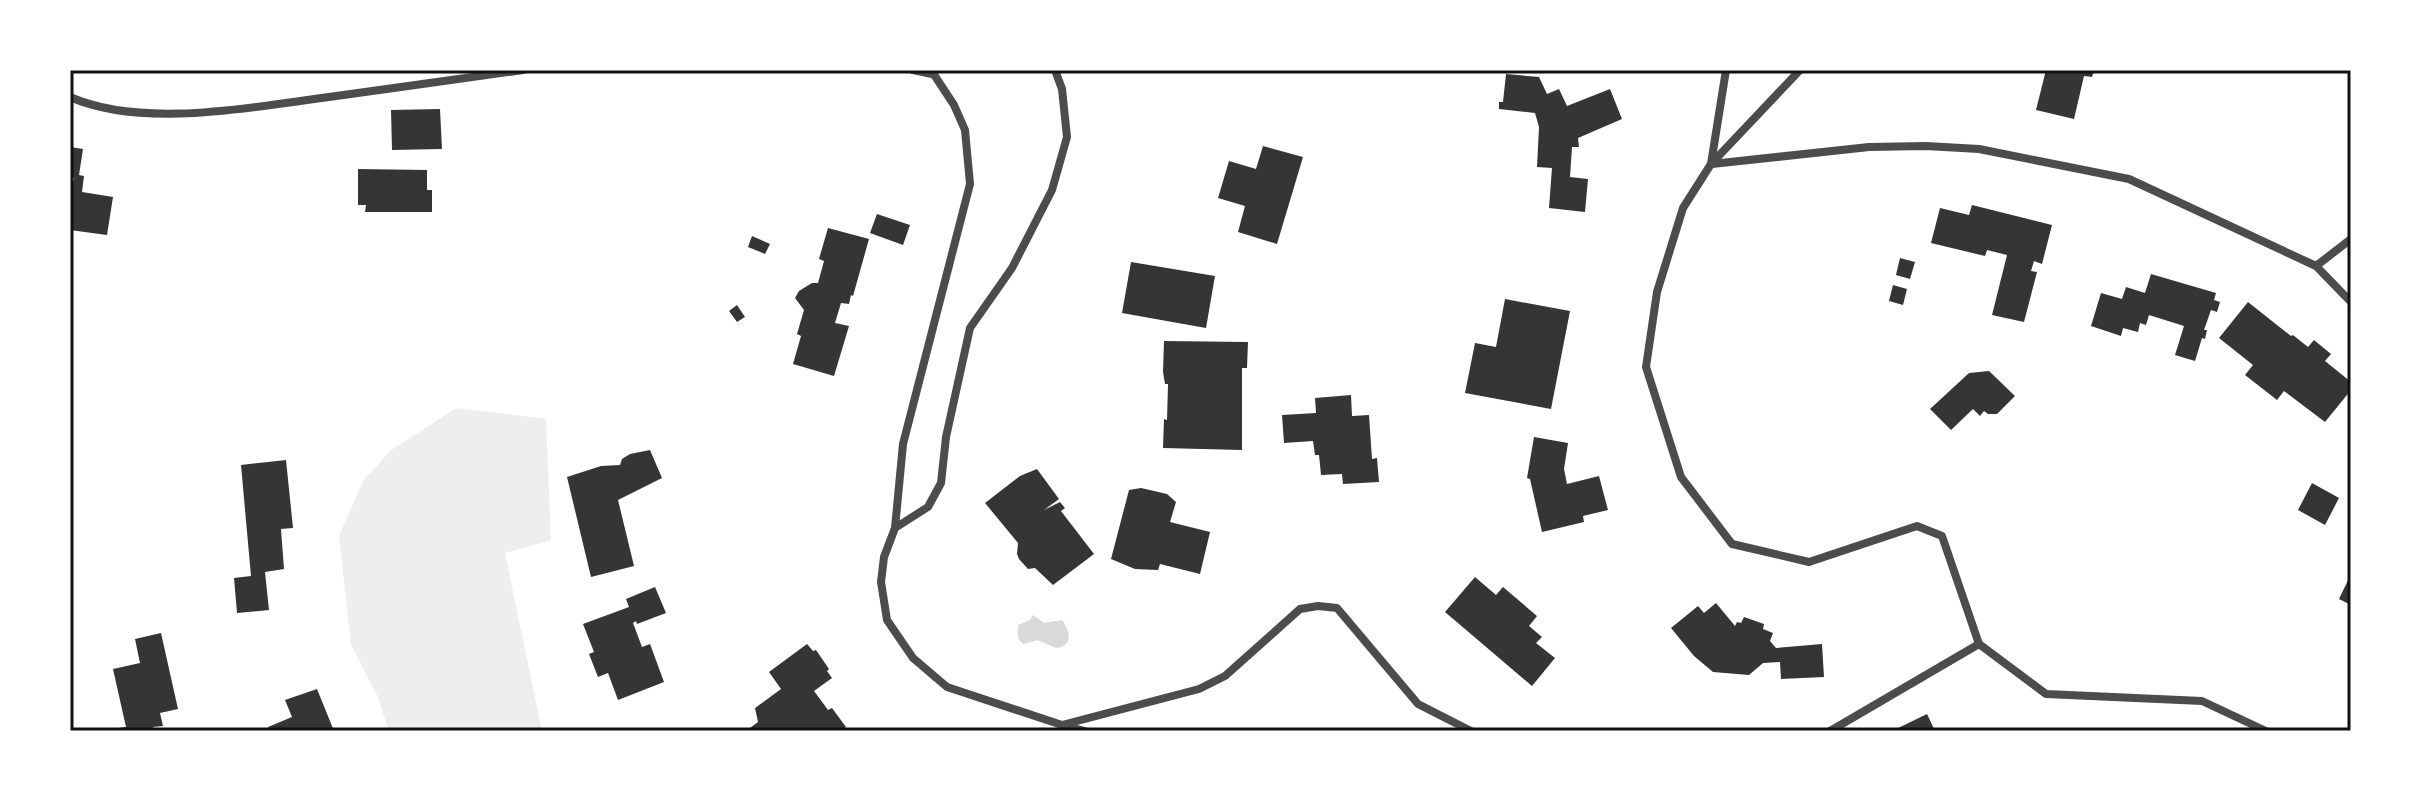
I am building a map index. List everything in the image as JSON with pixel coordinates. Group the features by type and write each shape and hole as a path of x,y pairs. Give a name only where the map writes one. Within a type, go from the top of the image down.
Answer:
{"street":[{"path":"70,97 88,105 122,112 213,112 523,70"},
{"path":"913,70 931,72 954,105 965,130 970,184 903,444 895,528 884,557 881,582 887,620 913,658 947,687 1085,731"},
{"path":"895,528 928,507 941,483 946,437 970,328 1012,268 1052,190 1067,137 1062,89 1055,70"},
{"path":"1711,164 1726,70"},
{"path":"1800,70 1711,164 1683,208 1657,292 1646,367 1681,477 1732,544 1809,562 1917,526 1942,536 1979,644 2046,694 2202,701 2266,731"},
{"path":"1711,164 1869,147 1926,146 1979,149 2129,179 2316,266 2351,302"},
{"path":"2316,266 2351,239"},
{"path":"1062,725 1199,689 1225,676 1300,609 1318,606 1337,608 1418,704 1471,731"},
{"path":"1830,731 1979,644"}],"shaded area":[{"path":"456,408 546,419 551,540 505,553 542,731 389,731 377,695 351,645 339,536 363,481 390,451"},
{"path":"1033,615 1044,623 1062,620 1069,637 1066,644 1056,648 1037,640 1021,642 1018,625 1030,620"}],"building":[{"path":"2046,70 2094,70 2092,77 2084,76 2074,119 2036,110"},
{"path":"1506,74 1539,77 1547,94 1559,89 1567,106 1610,89 1622,119 1578,138 1579,147 1572,147 1570,177 1588,179 1585,212 1549,208 1552,168 1537,167 1539,127 1535,113 1499,109 1499,102 1503,102"},
{"path":"440,109 442,149 392,150 391,110"},
{"path":"1263,146 1303,157 1277,244 1238,232 1245,206 1218,198 1229,161 1256,169"},
{"path":"70,147 83,149 79,175 84,176 82,192 113,197 107,235 70,230 70,185 74,178 70,177"},
{"path":"358,169 427,170 427,190 432,190 432,212 365,212 366,205 358,205"},
{"path":"1972,205 2052,225 2042,264 2034,261 2031,271 2037,272 2024,322 1992,315 2007,255 1987,250 1985,256 1931,243 1940,208 1969,215"},
{"path":"877,214 910,225 903,245 870,233"},
{"path":"828,228 869,239 853,296 849,304 841,303 835,323 849,326 834,376 793,364 804,310 795,298 799,291 818,283 824,261 819,259"},
{"path":"752,236 770,244 765,254 748,247"},
{"path":"1900,258 1915,262 1910,279 1896,275"},
{"path":"1131,262 1215,276 1206,328 1122,313"},
{"path":"2151,274 2216,293 2214,300 2220,302 2217,312 2211,310 2204,330 2207,330 2205,339 2202,338 2195,361 2175,355 2184,326 2149,315 2146,325 2140,323 2138,332 2123,328 2121,336 2091,326 2101,293 2122,299 2126,287 2145,293"},
{"path":"1893,285 1907,289 1903,305 1889,301"},
{"path":"1505,299 1570,311 1551,409 1465,393 1475,343 1496,347"},
{"path":"2248,302 2308,347 2314,340 2331,354 2325,361 2351,382 2351,390 2325,422 2284,391 2277,400 2245,375 2253,365 2219,338"},
{"path":"737,305 745,317 737,322 729,311"},
{"path":"1164,341 1248,342 1247,368 1242,368 1242,450 1163,448 1168,384 1165,384 1163,372"},
{"path":"1989,371 2015,396 1997,414 1984,411 1980,416 1973,409 1951,430 1930,409 1969,373"},
{"path":"1351,395 1352,416 1369,415 1372,459 1377,458 1379,482 1343,484 1342,474 1321,475 1319,455 1315,455 1313,441 1284,443 1282,415 1316,413 1315,398"},
{"path":"1534,437 1568,443 1564,469 1567,484 1599,476 1608,510 1583,516 1584,522 1542,532 1530,479 1527,478"},
{"path":"650,450 662,478 618,500 634,566 591,577 567,477 601,466 620,465 622,459 630,454"},
{"path":"286,460 293,528 281,529 284,569 265,572 269,610 237,613 234,578 251,576 241,465"},
{"path":"1037,469 1059,499 1044,510 1060,502 1065,508 1061,511 1094,554 1053,585 1035,568 1028,569 1019,559 1018,543 985,503 1020,476"},
{"path":"2312,483 2339,498 2325,525 2298,510"},
{"path":"1141,488 1167,494 1176,502 1170,522 1210,532 1200,574 1160,564 1158,570 1135,569 1111,559 1129,490"},
{"path":"2351,574 2351,605 2339,599"},
{"path":"1475,577 1496,595 1503,587 1537,616 1529,626 1542,637 1536,643 1555,658 1532,686 1445,612"},
{"path":"655,587 666,613 633,623 642,647 650,644 664,682 618,700 608,673 598,677 589,654 594,652 583,624 629,607 626,599"},
{"path":"1716,603 1735,626 1744,617 1764,624 1763,629 1773,633 1770,641 1776,648 1822,644 1824,677 1781,679 1780,662 1763,663 1749,675 1713,672 1694,656 1671,628 1698,606 1704,613"},
{"path":"161,633 178,709 160,713 163,726 153,727 154,731 118,731 118,728 126,727 113,669 140,663 135,639"},
{"path":"807,644 813,651 816,650 832,678 814,691 846,727 841,731 746,731 758,722 755,708 781,689 769,672"},
{"path":"317,689 334,731 270,731 268,727 292,717 285,700"},
{"path":"1927,714 1935,731 1892,731"}]}
